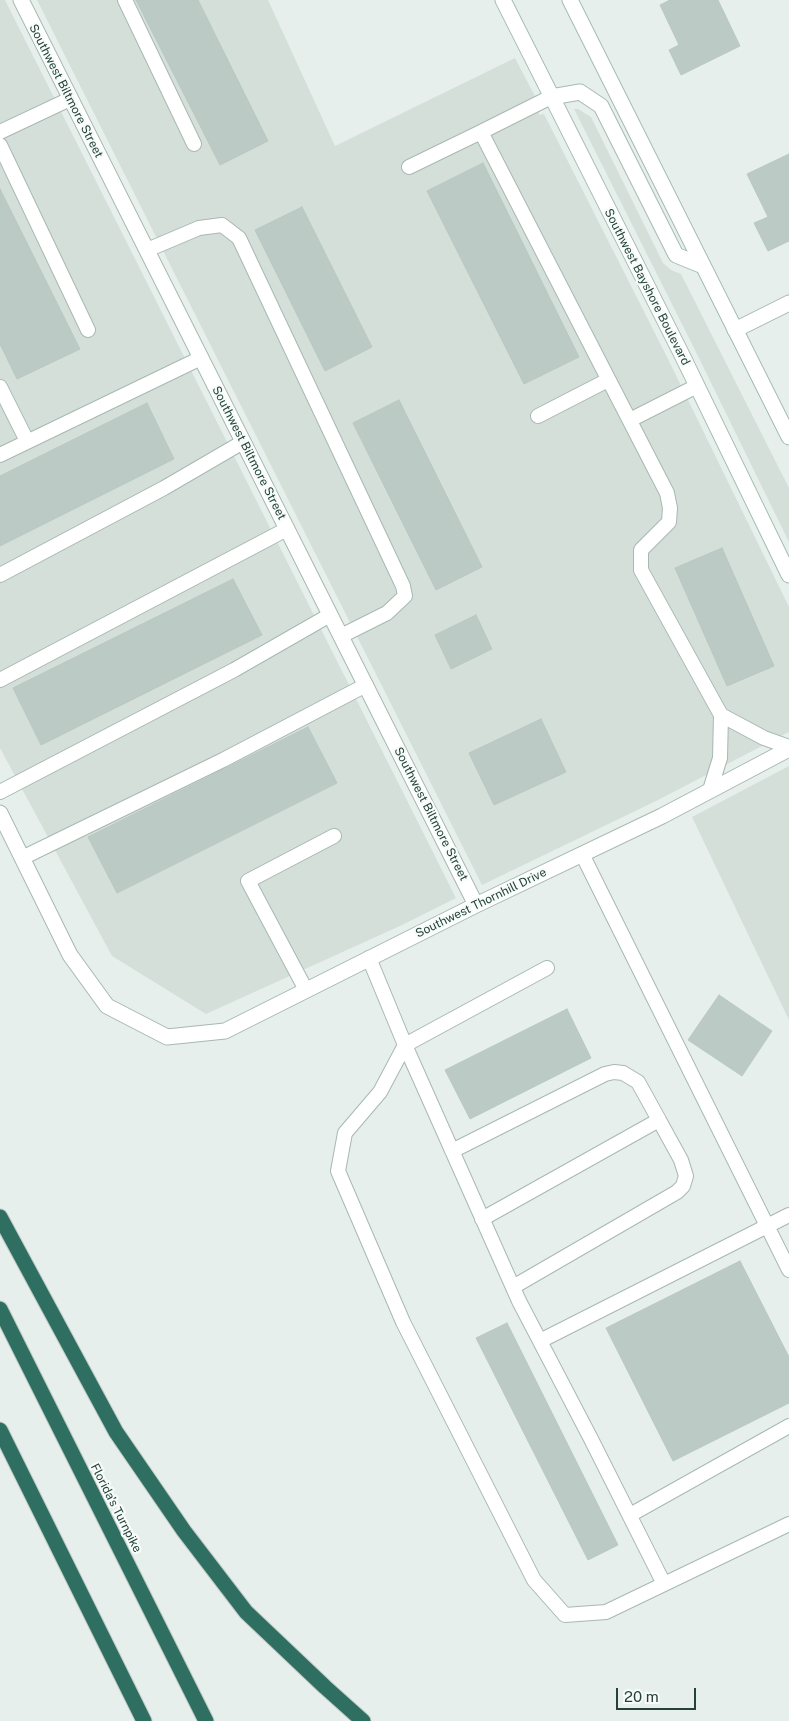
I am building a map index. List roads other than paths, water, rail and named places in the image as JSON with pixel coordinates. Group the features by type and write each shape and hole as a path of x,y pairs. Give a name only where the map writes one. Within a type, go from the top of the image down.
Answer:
{"highway":[{"path":"0,1217 116,1432 184,1531 246,1612 364,1721"},
{"name":"Florida's Turnpike","path":"0,1309 206,1721"},
{"path":"0,1430 144,1721"}],"street":[{"name":"Southwest Bayshore Boulevard","path":"503,0 697,386 789,575"},
{"path":"570,0 789,437"},
{"name":"Southwest Biltmore Street","path":"25,1 70,99 476,905"},
{"path":"551,97 580,92 601,106 676,255 702,266"},
{"path":"735,330 789,304"},
{"name":"Southwest Thornhill Drive","path":"22,858 70,955 107,1006 167,1037 225,1031 476,905 662,816 789,748"},
{"path":"0,813 22,858"}],"lane":[{"path":"125,0 194,144"},
{"path":"409,167 551,97"},
{"path":"0,132 70,99"},
{"path":"481,132 667,493 670,508 669,522 641,550 641,570 721,715 720,758 710,790"},
{"path":"0,145 88,330"},
{"path":"147,250 199,228 222,226 239,238 403,586 405,596 387,612 341,636"},
{"path":"0,454 201,358"},
{"path":"538,416 608,380"},
{"path":"630,420 697,386"},
{"path":"0,387 27,441"},
{"path":"0,575 164,488 243,442"},
{"path":"0,680 287,529"},
{"path":"0,792 234,670 330,615"},
{"path":"22,858 223,760 366,685"},
{"path":"721,715 764,738 789,748"},
{"path":"306,990 248,881 334,836"},
{"path":"582,854 789,1270"},
{"path":"369,958 405,1045 513,1288 664,1584"},
{"path":"547,968 405,1045 380,1092 345,1132 338,1171 403,1322 534,1580 565,1615 606,1612 789,1524"},
{"path":"452,1151 605,1074 614,1072 623,1073 638,1082 681,1160 686,1176 683,1186 677,1192 513,1288"},
{"path":"482,1219 659,1120"},
{"path":"540,1342 789,1215"},
{"path":"630,1515 789,1426"}]}
